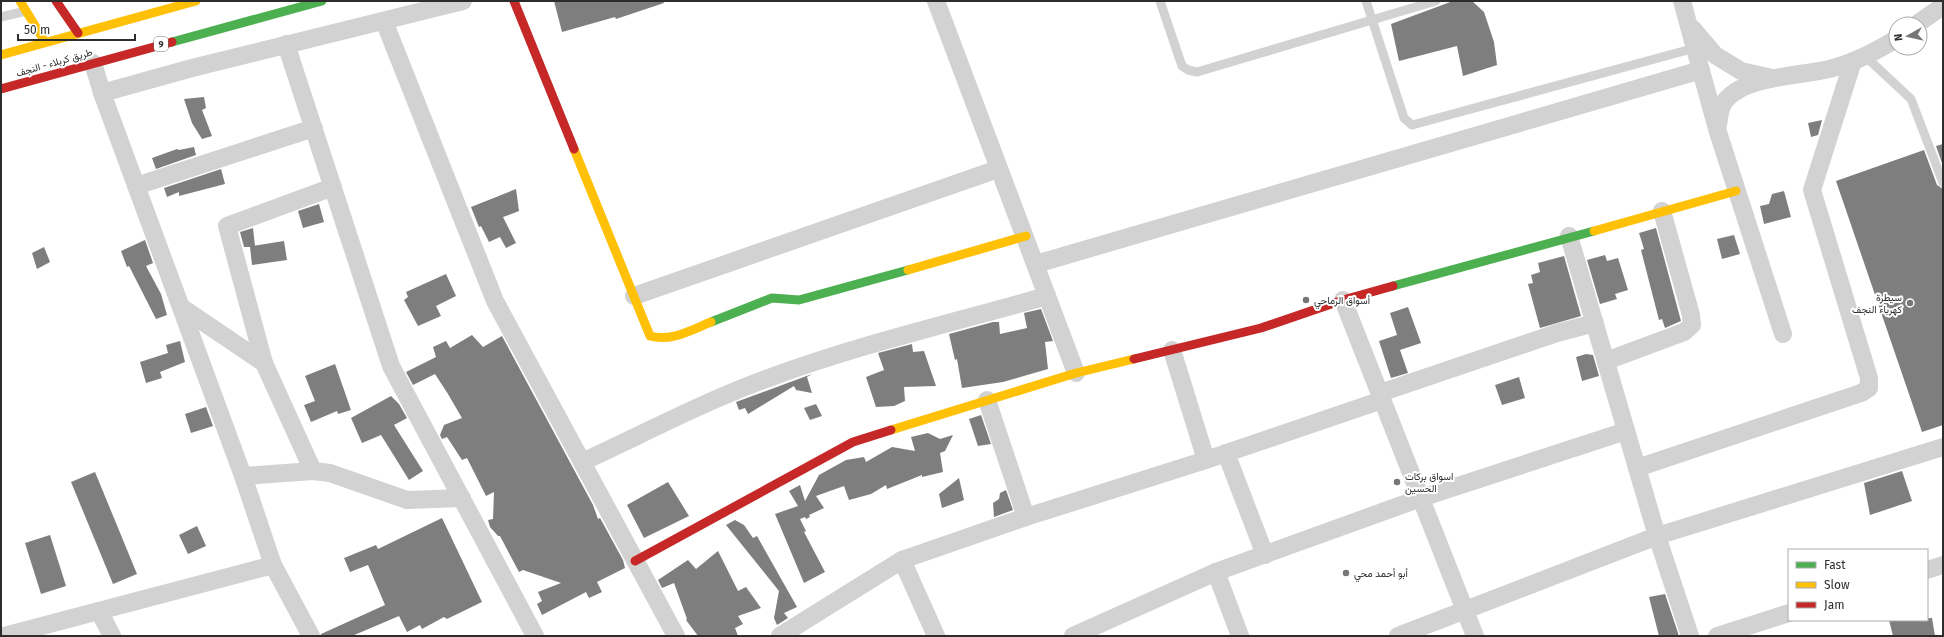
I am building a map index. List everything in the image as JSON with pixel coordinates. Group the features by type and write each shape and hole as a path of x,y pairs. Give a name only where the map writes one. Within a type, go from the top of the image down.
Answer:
{"main road":[{"path":"20,1 30,10 45,42"},
{"path":"1,55 196,1"},
{"name":"طريق کربلاء - النجف","path":"1,89 322,1"},
{"path":"514,1 650,336 660,339 670,338 772,298 799,300 852,287 1026,236"},
{"path":"56,2 78,33"},
{"path":"635,561 853,442 1076,373 1261,328 1343,300 1736,190"}],"street":[{"path":"102,93 286,44 464,1"},
{"path":"936,1 998,169 1026,236 1076,373"},
{"path":"1682,1 1717,129 1783,334"},
{"path":"1928,16 1943,6"},
{"path":"384,21 495,301 676,636"},
{"path":"1689,24 1715,55 1741,71 1776,79"},
{"path":"1717,129 1721,105 1734,92 1752,84 1830,68 1859,59 1888,43"},
{"path":"286,44 391,366 535,636"},
{"path":"1637,468 1862,393 1869,388 1869,378 1812,190 1859,59"},
{"path":"93,63 102,93 243,476 273,565 311,636"},
{"path":"1036,264 1701,70"},
{"path":"136,186 314,128"},
{"path":"634,296 998,169"},
{"path":"313,471 264,363 227,226 333,187"},
{"path":"1606,361 1684,332 1692,325 1691,315 1662,211"},
{"path":"1569,236 1657,536 1690,636"},
{"path":"582,462 701,406 766,379 836,356 1048,296"},
{"path":"1343,300 1475,636"},
{"path":"181,308 264,363"},
{"path":"780,636 902,560 1026,517 1206,460 1557,333 1594,323"},
{"path":"1172,350 1206,460"},
{"path":"988,400 1026,517"},
{"path":"1073,636 1216,572 1421,498 1626,431"},
{"path":"1398,636 1657,536 1943,447"},
{"path":"1226,453 1265,555"},
{"path":"243,476 313,471 330,473 407,500 462,498"},
{"path":"902,560 936,636"},
{"path":"4,636 273,565"},
{"path":"1928,570 1943,565"},
{"path":"1216,572 1240,636"},
{"path":"99,611 112,636"},
{"path":"1717,636 1788,613"}],"lane":[{"path":"1160,1 1182,66 1188,70 1197,72 1373,18 1436,1"},
{"path":"1366,1 1373,18 1404,118 1412,126 1695,48"},
{"path":"1,17 30,10"},
{"path":"1859,59 1911,99 1943,183"}],"building":[{"path":"554,1 663,1 664,3 616,19 615,17 562,32"},
{"path":"1453,1 1472,1 1484,12 1494,42 1497,65 1463,76 1457,46 1399,61 1391,24"},
{"path":"204,97 206,108 202,110 212,136 202,139 192,123 184,99"},
{"path":"1822,120 1818,135 1811,137 1808,123"},
{"path":"1943,144 1943,166 1936,146"},
{"path":"194,147 196,155 156,169 152,158 177,149 179,150"},
{"name":"سيطرة كهرباء النجف","path":"1924,150 1937,185 1943,189 1943,425 1922,432 1836,181"},
{"path":"221,169 225,184 179,196 179,192 167,197 164,188"},
{"path":"516,189 519,211 503,217 516,243 506,248 500,237 489,242 481,226 479,227 471,207"},
{"path":"1784,191 1791,217 1764,224 1760,206 1769,204 1772,194"},
{"path":"319,204 324,222 303,228 298,211"},
{"path":"253,228 255,246 284,241 287,260 252,265 250,247 244,247 240,232"},
{"path":"1656,228 1681,321 1665,328 1662,319 1659,320 1641,250 1644,249 1639,233"},
{"path":"1734,235 1740,254 1722,259 1717,239"},
{"path":"145,240 153,263 146,266 161,294 167,315 156,319 129,266 127,267 121,251"},
{"path":"44,247 50,262 37,269 32,253"},
{"path":"1605,255 1607,261 1618,258 1628,290 1615,294 1617,299 1600,304 1587,260"},
{"path":"1564,256 1581,316 1540,328 1528,284 1533,283 1531,275 1540,272 1538,263"},
{"path":"446,274 456,296 436,306 441,316 418,326 404,300 408,297 406,292"},
{"path":"1408,307 1421,343 1400,350 1408,373 1391,378 1379,341 1397,335 1390,313"},
{"path":"1041,309 1053,341 1045,342 1048,369 1003,382 962,388 957,359 955,360 949,334 993,322 999,322 1000,334 1027,328 1024,313"},
{"path":"472,335 483,347 502,336 593,505 598,519 600,518 623,560 625,568 597,582 602,592 589,598 586,592 542,615 537,604 542,601 538,592 561,583 523,570 519,572 500,536 498,536 490,527 488,520 493,519 494,492 486,496 467,458 462,460 447,437 442,439 440,435 444,425 462,418 435,374 413,385 406,372 436,357 433,347 446,341 450,348"},
{"path":"180,341 185,362 160,372 162,378 146,383 140,362 168,353 166,345"},
{"path":"912,344 913,352 924,351 936,386 904,387 905,401 894,406 876,407 866,377 884,370 878,353"},
{"path":"1586,354 1593,355 1599,376 1582,381 1576,357"},
{"path":"335,364 351,410 338,414 337,411 311,422 304,405 315,401 305,376"},
{"path":"812,374 807,377 812,393 796,390 794,386 748,414 745,408 739,410 736,402"},
{"path":"1519,377 1525,398 1502,405 1495,385"},
{"path":"391,396 399,404 407,418 394,425 423,471 409,480 381,435 362,443 351,418"},
{"path":"816,404 822,416 810,420 804,408"},
{"path":"206,407 213,426 191,433 185,414"},
{"path":"981,415 991,444 978,446 969,419"},
{"path":"928,433 940,439 953,435 945,451 940,453 943,472 922,477 922,475 887,489 886,485 871,494 849,500 844,486 816,496 824,508 809,515 810,517 806,519 805,517 800,519 806,531 804,532 825,572 804,583 775,514 798,506 789,491 800,485 805,501 819,475 846,460 864,457 866,462 892,447 915,451 911,437"},
{"path":"1902,471 1912,501 1870,515 1864,483"},
{"path":"95,472 137,574 113,584 71,482"},
{"path":"959,478 964,500 942,508 939,494"},
{"path":"668,482 689,516 644,538 627,505"},
{"path":"1006,490 1013,510 994,517 993,503 999,499 1000,493"},
{"path":"442,518 482,602 447,619 444,617 422,629 420,625 407,632 399,616 352,636 321,636 321,634 385,605 368,565 350,572 344,558 376,545 378,549"},
{"path":"735,520 744,525 753,538 757,536 797,607 784,613 788,618 777,625 774,618 779,591 726,525"},
{"path":"197,526 206,546 188,554 179,535"},
{"path":"50,535 66,586 41,594 25,543"},
{"path":"718,551 738,591 746,587 761,608 738,616 743,624 735,628 738,636 698,636 686,620 687,619 674,583 662,588 658,580 688,560 696,569"},
{"path":"1665,594 1679,636 1659,636 1649,597"},
{"path":"1928,618 1932,618 1935,636 1893,636 1889,621 1928,621"}],"traffic: fast":[{"path":"172,42 322,1"},
{"path":"1393,286 1594,231"},
{"path":"711,322 772,298 799,300 908,270"}],"traffic: slow":[{"path":"20,1 45,42"},
{"path":"1,55 196,1"},
{"path":"574,149 650,336 673,336 688,332 711,322"},
{"path":"1594,231 1736,191"},
{"path":"908,270 1026,236"},
{"path":"891,430 1076,373 1134,359"}],"traffic: jam":[{"path":"56,1 78,33"},
{"path":"514,1 574,149"},
{"path":"1,89 172,42"},
{"path":"1134,359 1261,328 1343,300 1393,286"},
{"path":"635,561 853,442 891,430"}],"place":[{"name":"أسواق الرماحي","path":"1306,300"},
{"name":"سيطرة كهرباء النجف","path":"1910,303"},
{"name":"اسواق بركات الحسين","path":"1397,482"},
{"name":"أبو أحمد محي","path":"1346,573"}]}
